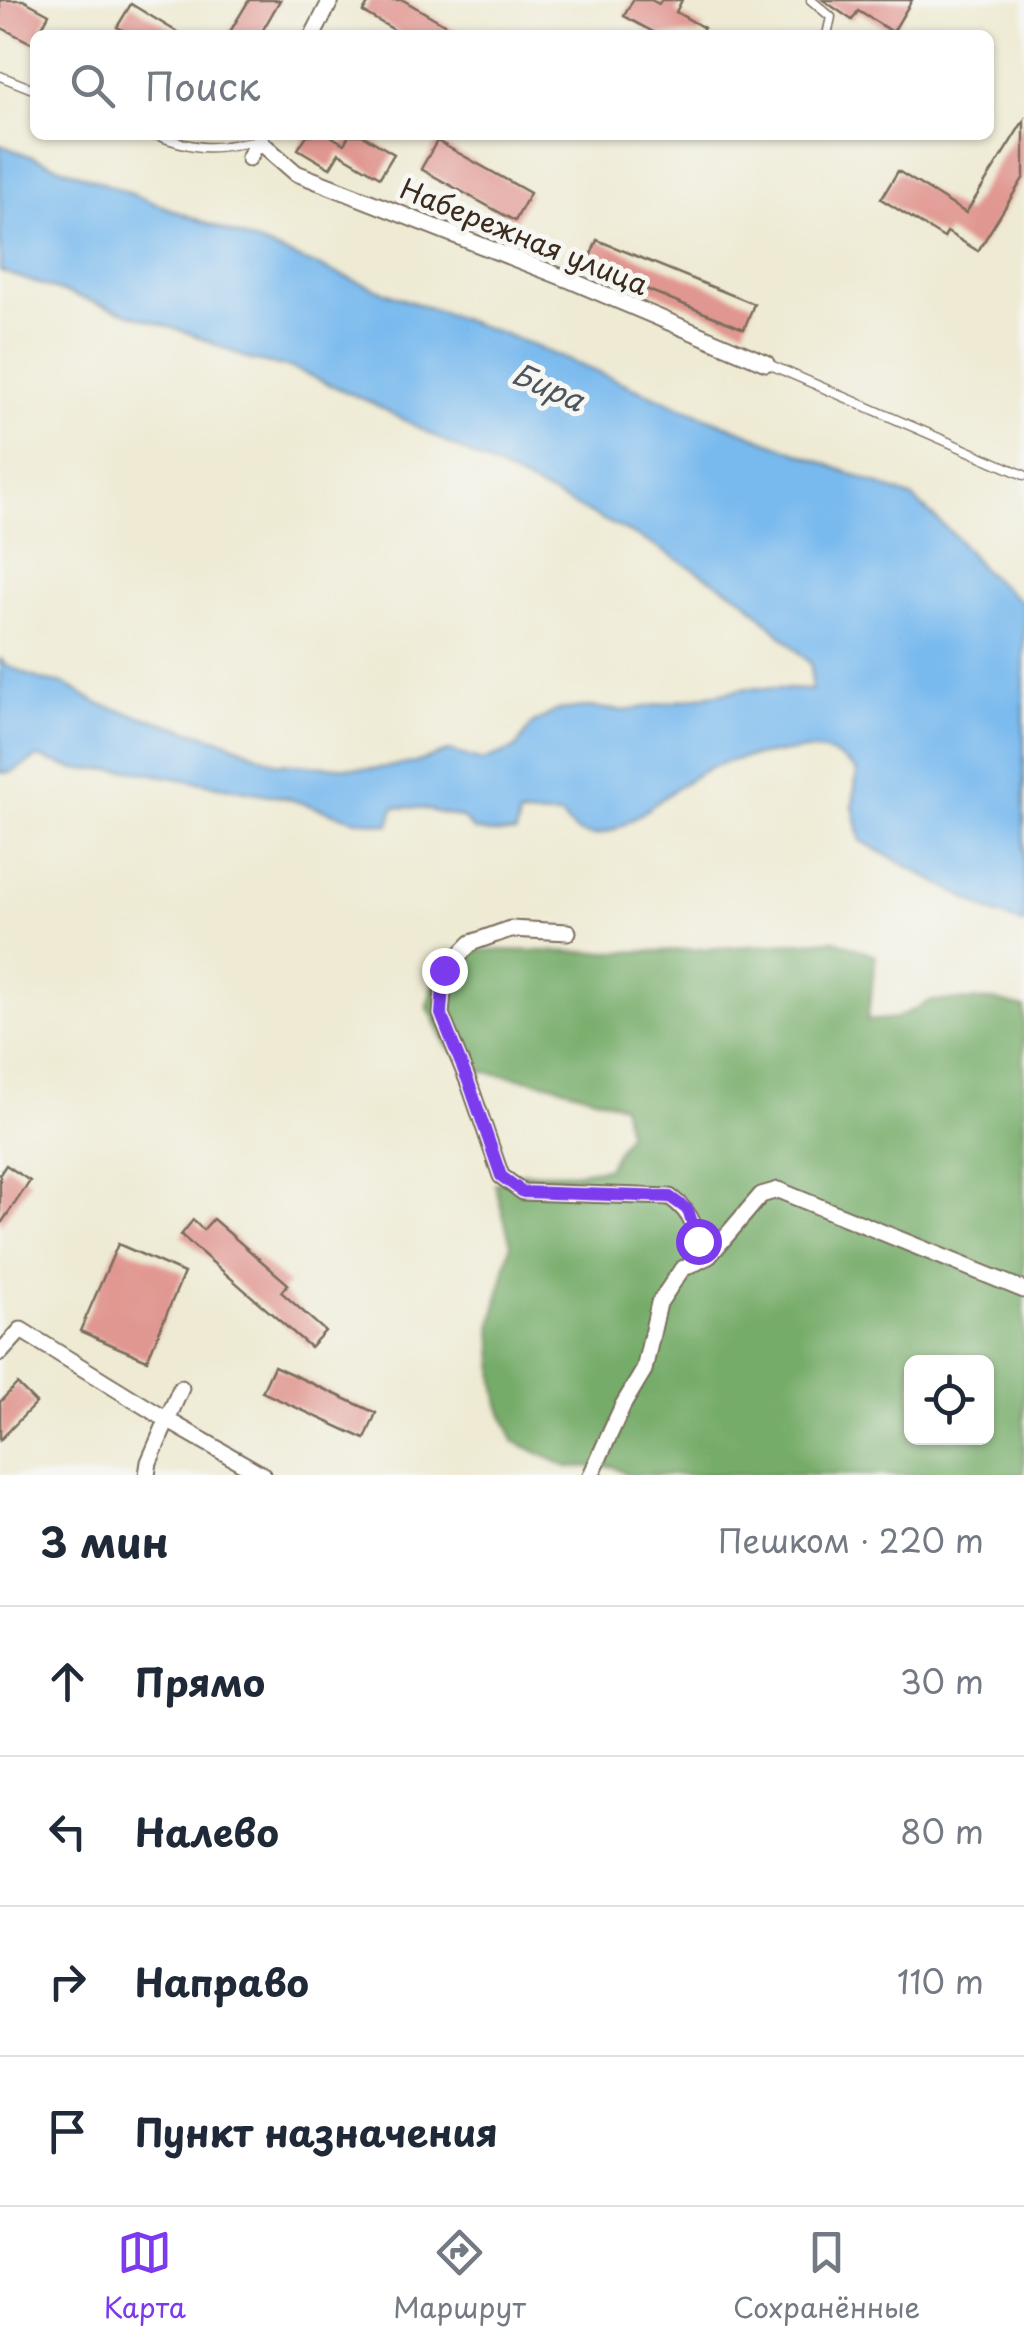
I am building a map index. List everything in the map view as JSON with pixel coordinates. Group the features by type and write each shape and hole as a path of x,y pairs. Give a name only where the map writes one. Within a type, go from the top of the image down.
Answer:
{"street":[{"path":"316,30 332,0"},
{"path":"249,158 258,140"},
{"name":"Набережная улица","path":"263,140 296,173 766,363"},
{"path":"568,932 510,929 470,942 444,970 441,1014 501,1176 523,1192 670,1197 688,1210 698,1241 696,1262"},
{"path":"591,1475 644,1370 659,1303 682,1269 709,1256 761,1195 778,1190 1024,1290"},
{"path":"0,1354 21,1330 263,1475"},
{"path":"147,1475 181,1388"}],"lane":[{"path":"811,0 831,17 828,30"},
{"path":"0,76 30,88"},
{"path":"170,140 187,146 220,148 249,140"},
{"path":"766,363 1024,476"}],"green space":[{"path":"835,940 876,956 867,1021 897,1018 930,1001 993,1000 1024,1008 1024,1475 627,1475 612,1466 567,1467 514,1441 499,1405 495,1381 492,1324 511,1244 495,1184 521,1173 607,1168 628,1133 622,1105 548,1083 475,1070 446,1045 428,1007 435,972 448,954 465,952 708,949"}],"water":[{"name":"Бира","path":"0,145 512,337 913,498 954,535 985,572 1024,604 1024,924 995,914 861,841 853,806 857,771 833,754 818,750 758,755 712,767 636,817 606,833 592,835 578,832 561,816 519,815 516,833 490,833 474,830 462,818 420,808 394,807 389,825 353,819 286,798 131,770 75,769 38,757 12,772 0,773 0,659 41,680 65,684 99,704 228,742 276,763 372,769 415,763 450,751 482,761 515,749 532,724 558,710 587,707 625,711 748,688 812,690 811,664 743,598 648,542 370,402 292,368 251,360 191,334 0,271"}],"building":[{"path":"0,0 23,0 49,14 41,30 30,30 30,42 0,27"},
{"path":"249,0 280,0 263,30 231,30"},
{"path":"370,0 403,0 454,30 394,30 363,12"},
{"path":"633,0 659,4 662,0 682,0 676,12 704,28 650,30 624,16"},
{"path":"823,0 912,0 894,30 858,11 852,20"},
{"path":"131,4 174,30 123,30 117,27"},
{"path":"1024,120 1024,177 978,251 947,232 944,238 881,199 898,171 966,213"},
{"path":"304,140 337,140 344,144 346,140 370,140 394,154 380,177 339,153 330,168 298,149"},
{"path":"437,141 530,193 515,221 421,169"},
{"path":"597,240 754,304 744,329 587,265"},
{"path":"6,1165 30,1181 0,1225 0,1174"},
{"path":"213,1219 288,1284 281,1292 325,1331 310,1347 181,1235 193,1220 203,1230"},
{"path":"118,1244 184,1273 147,1360 80,1331"},
{"path":"274,1366 376,1413 365,1439 262,1392"},
{"path":"17,1384 36,1403 0,1440 0,1402"}],"route":[{"path":"444,970 441,1014 501,1176 523,1192 670,1197 688,1210 698,1241"}]}
